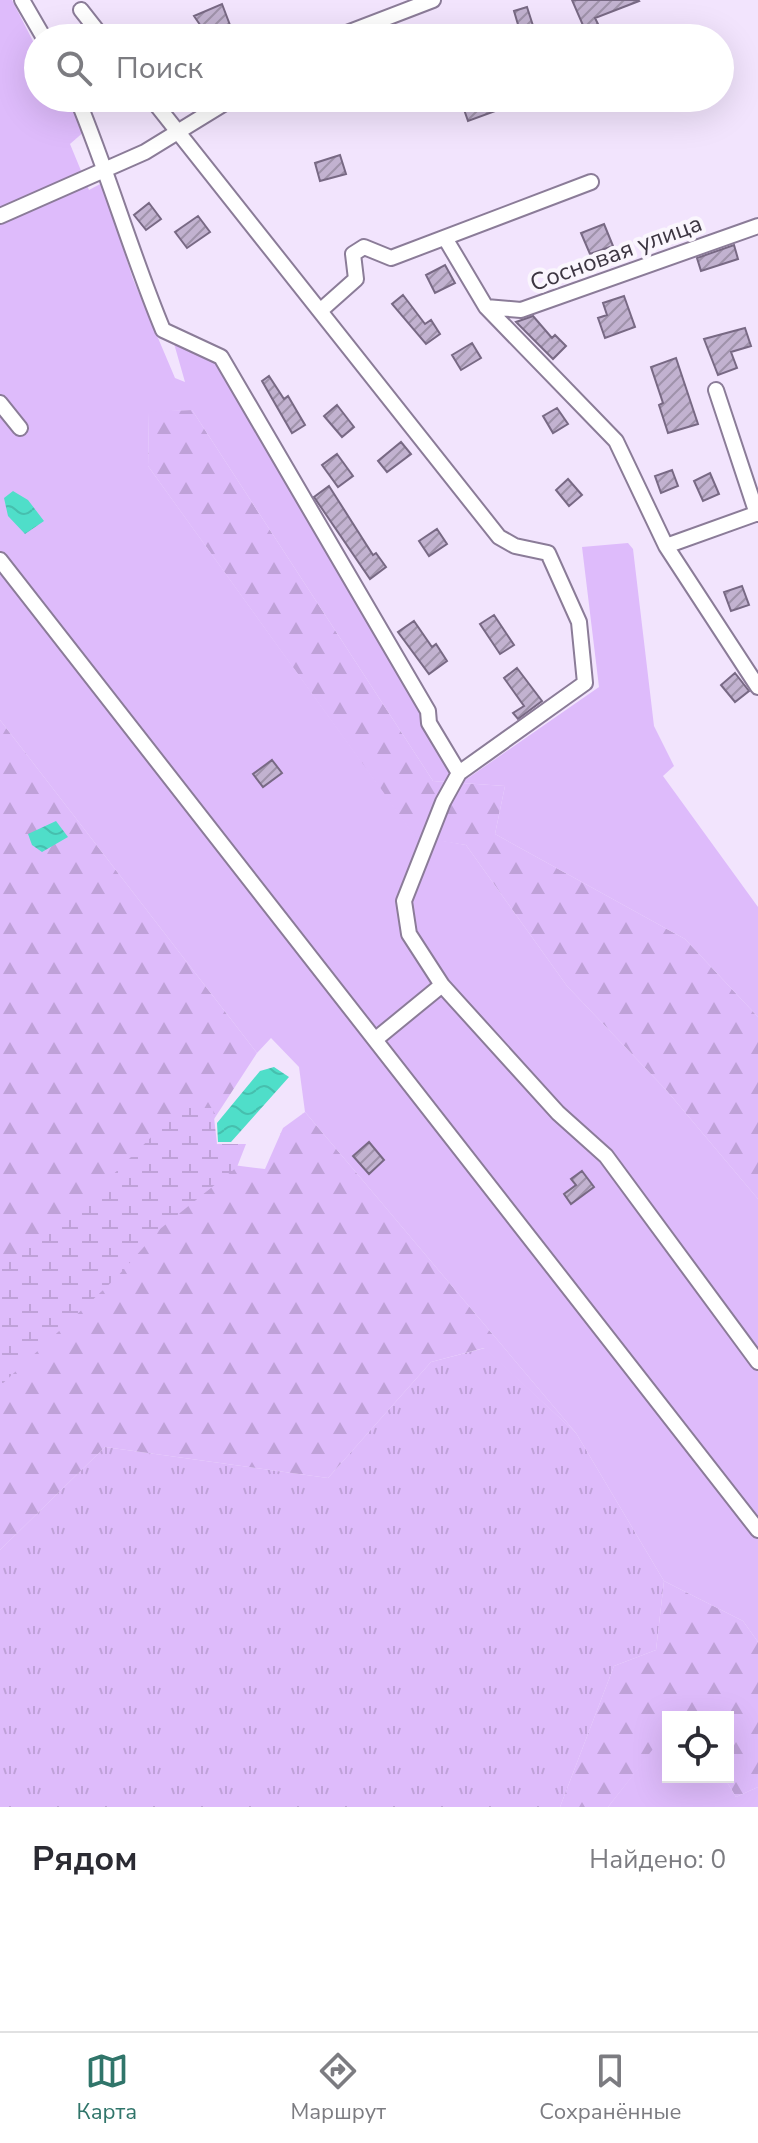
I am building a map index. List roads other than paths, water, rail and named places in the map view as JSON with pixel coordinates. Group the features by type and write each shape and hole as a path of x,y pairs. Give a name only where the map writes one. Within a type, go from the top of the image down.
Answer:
{"street":[{"path":"22,0 36,24"},
{"path":"370,24 433,0"},
{"path":"81,10 92,24"},
{"path":"83,112 107,171 128,247 163,330 221,357 428,711 429,723 459,773"},
{"path":"162,112 499,537 515,546 548,553 579,622 585,683 459,773 443,802 404,901 409,934 442,985 558,1113 606,1156 758,1362"},
{"path":"0,216 107,171 210,112"},
{"path":"320,311 356,279 353,254 364,247 391,258 591,182"},
{"name":"Сосновая улица","path":"486,307 521,310 758,226"},
{"path":"445,238 486,307 616,441 666,546 758,687"},
{"path":"666,546 757,514 716,390"},
{"path":"0,403 20,428"},
{"path":"0,560 758,1530"},
{"path":"376,1039 442,985"}],"water":[{"path":"13,491 28,500 44,521 25,534 8,516 4,498"},
{"path":"56,821 68,837 42,852 32,845 28,834"},
{"path":"274,1067 289,1077 231,1142 218,1142 217,1123 260,1071"}]}
